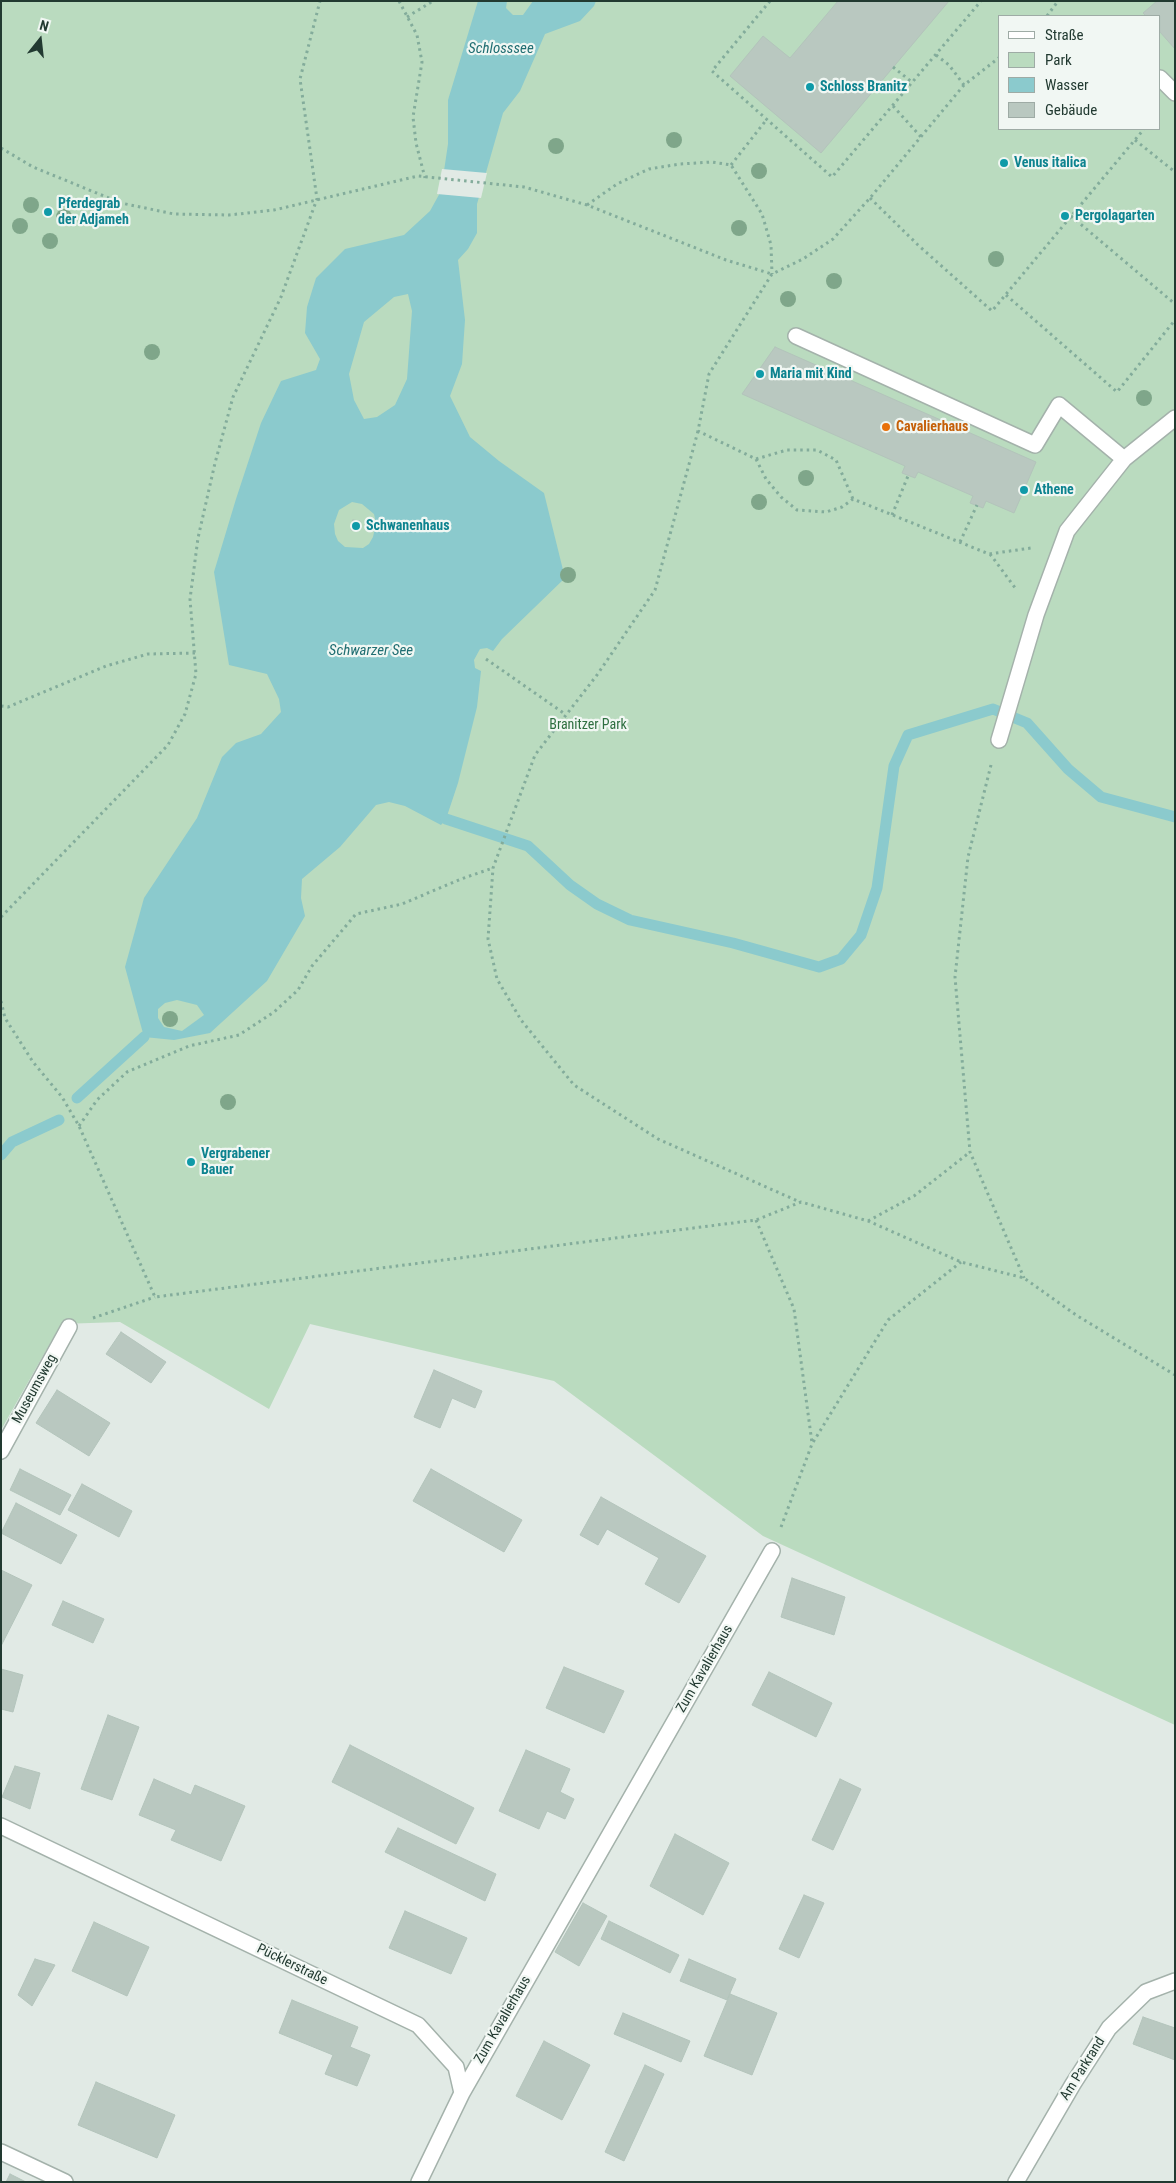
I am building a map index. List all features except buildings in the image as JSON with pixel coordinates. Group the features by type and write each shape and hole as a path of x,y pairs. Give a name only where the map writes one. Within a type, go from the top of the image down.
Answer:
{"street":[{"path":"1161,79 1175,93"},
{"path":"796,336 1035,445 1059,405 1124,459"},
{"path":"999,740 1036,615 1067,530 1124,459 1175,418"},
{"name":"Museumsweg","path":"1,1450 69,1327"},
{"name":"Zum Kavalierhaus","path":"462,2093 772,1550"},
{"name":"Pücklerstraße","path":"1,1826 418,2025 456,2067 462,2093"},
{"name":"Am Parkrand","path":"1016,2182 1072,2084 1109,2028 1146,1992 1175,1981"},
{"path":"419,2182 462,2093"},
{"path":"1,2152 65,2182"}],"path":[{"path":"1,917 168,745 185,714 196,674 190,599 198,538 218,454 233,397 281,297 318,199 300,79 320,1"},
{"path":"399,1 417,36 422,62 414,117 417,148 425,178"},
{"path":"407,17 433,1"},
{"path":"770,1 712,71 832,177 981,1"},
{"path":"1048,15 1058,1"},
{"path":"936,54 949,65 964,85"},
{"path":"998,59 964,85 870,198 833,239 804,259 772,274 709,374 698,431 655,590 597,675 565,714 536,755 493,868 488,939 497,979 521,1020 574,1085 658,1140 801,1202 868,1221 961,1262 1024,1278 1076,1315 1175,1375"},
{"path":"893,68 913,83"},
{"path":"894,106 921,137"},
{"path":"731,165 767,119"},
{"path":"870,198 918,245 992,311 1143,130"},
{"path":"1136,140 1175,172"},
{"path":"1,148 32,167 122,203 174,214 229,215 265,211 418,176 487,185 524,187 587,204 726,260 772,274"},
{"path":"587,204 617,184 649,169 688,163 712,162 731,165 762,214 770,245 772,274"},
{"path":"1071,216 1175,304"},
{"path":"1006,295 1117,392 1175,320"},
{"path":"698,431 756,460 776,491 797,510 826,512 842,507 852,499"},
{"path":"756,460 787,450 817,450 836,460 852,499 989,554 1036,615"},
{"path":"892,515 908,476"},
{"path":"960,542 977,505"},
{"path":"989,554 1041,546 1067,530"},
{"path":"1,706 8,707 106,666 148,654 195,653"},
{"path":"486,659 565,714"},
{"path":"999,740 980,801 968,857 955,976 970,1152 1024,1278"},
{"path":"79,1126 97,1100 127,1072 189,1046 239,1035 274,1012 298,990 312,966 356,914 402,904 461,878 493,868"},
{"path":"1,1001 5,1018 33,1062 62,1097 79,1126 155,1297"},
{"path":"868,1221 914,1196 970,1152"},
{"path":"69,1327 155,1297 756,1220 801,1202"},
{"path":"756,1220 794,1309 812,1444"},
{"path":"772,1550 812,1444 888,1320 961,1262"}],"green space":[{"name":"Branitzer Park","path":"1,1 1175,1 1175,1725 763,1536 554,1381 310,1324 269,1409 120,1322 61,1324 1,1430"}],"water":[{"name":"Schwarzer See","path":"478,1 507,1 506,8 513,15 523,15 533,1 596,1 594,6 580,21 545,34 520,91 503,113 477,204 477,233 468,249 458,260 465,320 462,364 450,396 470,437 499,461 544,493 565,578 502,639 493,651 487,648 480,649 474,660 475,668 481,671 477,707 458,783 446,819 441,825 405,806 389,802 376,805 340,847 302,879 301,898 305,916 267,981 210,1033 174,1040 144,1037 125,967 144,898 197,818 222,757 236,743 261,734 281,712 279,699 267,674 229,665 214,572 236,499 261,423 281,381 316,370 320,359 305,333 307,307 316,278 345,249 404,235 430,211 441,191 448,144 448,100","holes":["408,294 412,311 407,379 395,405 377,417 364,419 354,400 349,374 364,322 394,297","352,502 362,504 374,514 376,523 373,537 369,544 363,548 345,547 338,541 334,524 339,510","177,1000 197,1005 204,1015 182,1031 164,1027 158,1018 158,1009 165,1003"]}],"pier":[{"path":"442,169 487,173 481,198 437,194"}],"waterway":[{"path":"446,819 528,846 570,885 597,904 630,920 733,943 819,967 841,959 861,935 877,888 894,766 908,735 993,709 1027,723 1068,769 1101,797 1175,817"},
{"path":"77,1098 144,1037"},
{"path":"1,1155 12,1142 59,1120"}],"place":[{"name":"Schloss Branitz","path":"810,87"},
{"name":"Venus italica","path":"1004,163"},
{"name":"Pferdegrab der Adjameh","path":"48,212"},
{"name":"Pergolagarten","path":"1065,216"},
{"name":"Maria mit Kind","path":"760,374"},
{"name":"Cavalierhaus","path":"886,427"},
{"name":"Athene","path":"1024,490"},
{"name":"Schwanenhaus","path":"356,526"},
{"name":"Vergrabener Bauer","path":"191,1162"}],"water label":[{"name":"Schlosssee","path":"501,49"}]}
